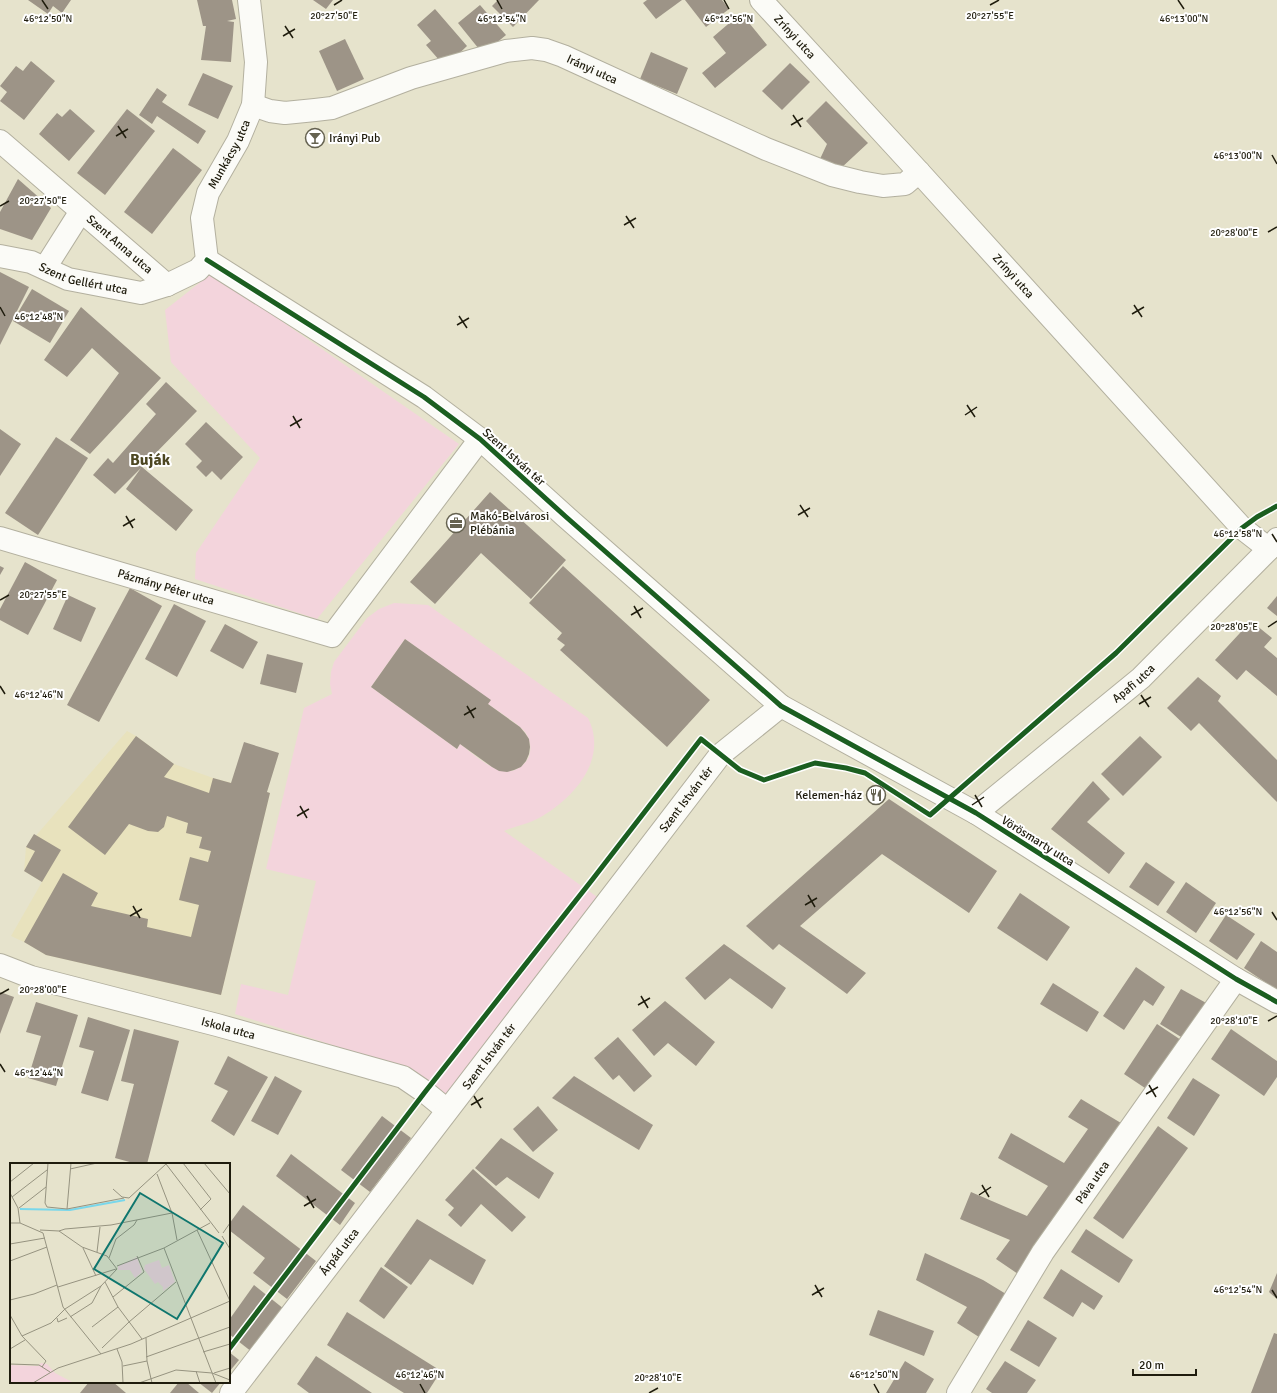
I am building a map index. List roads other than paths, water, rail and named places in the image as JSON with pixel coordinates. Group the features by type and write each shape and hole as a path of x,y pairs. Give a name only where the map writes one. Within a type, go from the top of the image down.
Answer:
{"street":[{"name":"Munkácsy utca","path":"206,260 202,218 208,193 238,141 252,105 256,62 249,0"},
{"name":"Zrínyi utca","path":"761,0 1242,528 1273,544"},
{"name":"Irányi utca","path":"252,105 270,111 285,113 332,108 412,78 506,51 532,48 546,50 563,56 766,149 832,175 883,186 905,184 919,172"},
{"name":"Szent Anna utca","path":"0,141 167,285"},
{"path":"45,268 81,211"},
{"name":"Szent Gellért utca","path":"0,256 31,262 68,279 141,293 167,285"},
{"path":"167,285 198,270 206,260"},
{"name":"Szent István tér","path":"206,260 424,397 480,439 565,516 782,706 720,755 446,1110"},
{"name":"Szent István tér","path":"332,636 480,439"},
{"name":"Pázmány Péter utca","path":"0,538 332,636"},
{"name":"Apafi utca","path":"976,813 1141,678 1273,544"},
{"name":"Vörösmarty utca","path":"782,706 976,813 1236,978 1277,1002"},
{"name":"Iskola utca","path":"0,965 31,977 217,1025 403,1077 425,1092 446,1110"},
{"name":"Páva utca","path":"958,1393 1043,1252 1236,978"},
{"name":"Árpád utca","path":"231,1393 446,1110"}],"place":[{"name":"Irányi Pub","path":"315,138"},
{"name":"Makó-Belvárosi Plébánia","path":"456,523"},
{"name":"Kelemen-ház","path":"876,795"}],"district":[{"name":"Buják","path":"150,459"}]}
